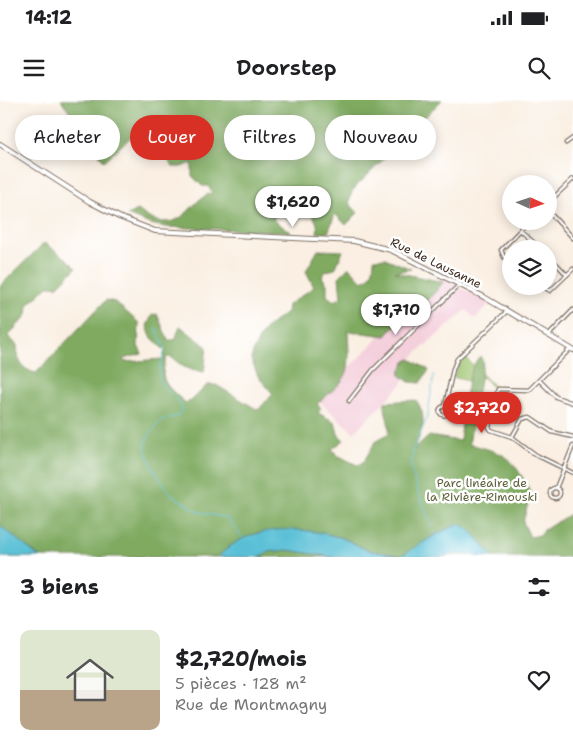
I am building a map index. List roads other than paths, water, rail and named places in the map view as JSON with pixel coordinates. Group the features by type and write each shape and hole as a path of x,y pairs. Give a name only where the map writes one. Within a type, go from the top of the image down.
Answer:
{"street":[{"path":"566,144 573,138"},
{"name":"Rue de Lausanne","path":"0,144 90,202 119,218 155,231 354,241 391,250 460,284 572,350"},
{"path":"558,193 573,179"},
{"path":"558,222 573,238"},
{"path":"510,240 520,230 531,240"},
{"path":"557,264 567,275"},
{"path":"557,284 573,270"},
{"path":"349,401 373,370 460,284"},
{"path":"548,336 573,310"},
{"path":"445,406 457,359 506,312"},
{"path":"572,350 540,380 524,392 499,388 489,429 512,436 536,455 573,473"},
{"path":"540,380 556,397 573,403"},
{"path":"512,436 522,419 530,417 552,432 573,437"},
{"path":"556,488 573,446"}],"water":[{"path":"458,524 473,533 493,557 461,555 443,557 333,557 287,550 269,552 259,557 218,557 244,538 275,530 323,533 347,540 371,551 401,556 435,535"},
{"path":"0,526 37,555 41,557 0,557"}],"waterway":[{"path":"156,328 165,349 159,370 160,379 177,399 182,409 178,416 161,420 148,436 145,447 153,469 171,494 199,512 227,518 243,538"},
{"path":"434,375 427,418 413,450 411,467 418,492 435,535"}],"park label":[{"name":"Parc linéaire de la Rivière-Rimouski","path":"482,490"}]}
